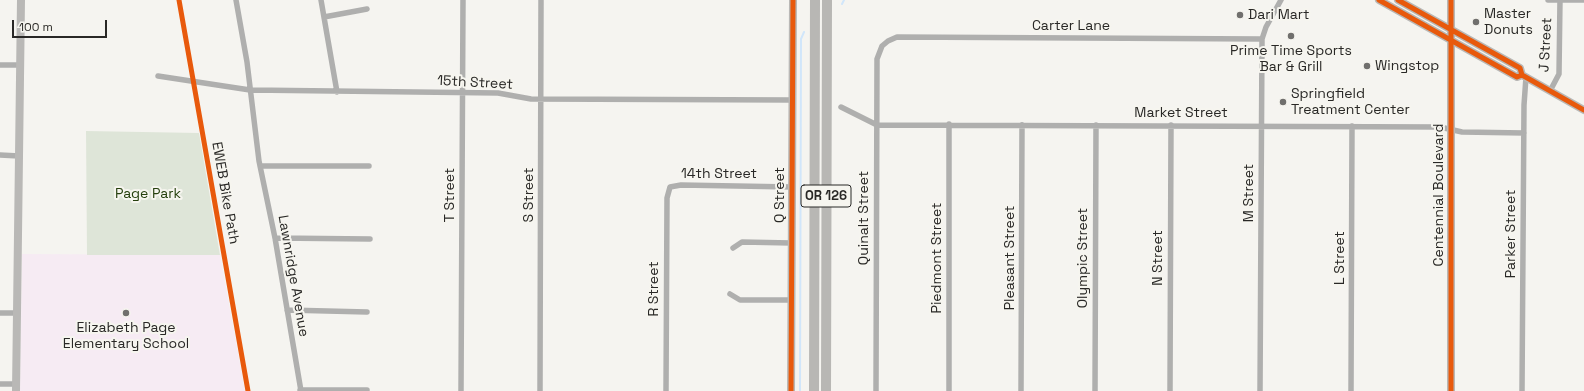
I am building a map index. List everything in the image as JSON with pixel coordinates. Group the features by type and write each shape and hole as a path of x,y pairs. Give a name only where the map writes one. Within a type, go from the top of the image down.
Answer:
{"highway":[{"name":"OR 126","path":"814,391 815,0"},
{"name":"OR 126","path":"826,391 827,0"}],"street":[{"path":"0,384 16,388 21,0"},
{"name":"Lawnridge Avenue","path":"236,0 260,166 275,238 301,390"},
{"path":"321,0 337,92"},
{"name":"T Street","path":"461,391 463,0"},
{"name":"S Street","path":"540,391 541,0"},
{"name":"Q Street","path":"791,391 793,0"},
{"name":"M Street","path":"1260,391 1262,39 1266,27 1281,0"},
{"path":"1379,0 1517,77 1524,76"},
{"path":"1398,0 1520,68 1524,76 1584,110"},
{"name":"Centennial Boulevard","path":"1451,0 1451,391"},
{"path":"1548,0 1584,0"},
{"name":"J Street","path":"1550,91 1559,74 1560,0"},
{"path":"324,17 367,9"},
{"name":"Carter Lane","path":"882,46 888,41 896,38 1262,39"},
{"name":"Quinalt Street","path":"876,391 877,59 882,46"},
{"path":"0,65 20,65"},
{"name":"15th Street","path":"158,76 250,90 498,93 531,100 792,100"},
{"name":"Parker Street","path":"1522,391 1524,76"},
{"name":"Market Street","path":"841,107 877,125 1352,126 1451,128 1462,132 1524,133"},
{"name":"Piedmont Street","path":"949,391 950,124"},
{"name":"Pleasant Street","path":"1021,391 1022,125"},
{"name":"Olympic Street","path":"1095,391 1096,125"},
{"name":"N Street","path":"1170,391 1171,125"},
{"name":"L Street","path":"1351,391 1352,126"},
{"path":"0,155 18,156"},
{"path":"260,166 368,166"},
{"name":"14th Street","path":"670,187 681,185 792,186"},
{"name":"R Street","path":"666,391 667,198 670,187"},
{"path":"275,238 370,239"},
{"name":"Q Street","path":"733,248 742,242 791,243"},
{"path":"730,294 740,300 792,300"},
{"path":"287,310 367,312"},
{"path":"0,313 17,313"},
{"path":"301,390 367,390"}],"shaded area":[{"name":"Elizabeth Page Elementary School","path":"22,254 220,255 245,391 20,391"}],"green space":[{"name":"Page Park","path":"86,131 199,133 220,255 87,255"}],"waterway":[{"path":"842,4 844,0"},
{"path":"800,391 801,39 804,32"}],"cycle path":[{"name":"EWEB Bike Path","path":"179,0 248,391"},
{"path":"791,391 793,0"},
{"path":"1379,0 1517,77 1522,75"},
{"path":"1398,0 1520,68 1522,75 1584,110"},
{"path":"1451,0 1451,391"}],"place":[{"name":"Dari Mart","path":"1240,15"},
{"name":"Master Donuts","path":"1476,22"},
{"name":"Prime Time Sports Bar & Grill","path":"1291,36"},
{"name":"Wingstop","path":"1367,66"},
{"name":"Springfield Treatment Center","path":"1283,102"},
{"name":"Elizabeth Page Elementary School","path":"126,313"}]}
